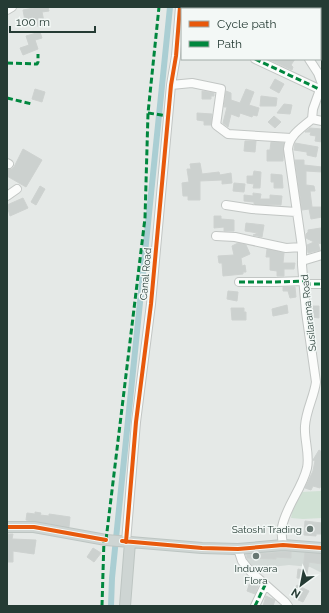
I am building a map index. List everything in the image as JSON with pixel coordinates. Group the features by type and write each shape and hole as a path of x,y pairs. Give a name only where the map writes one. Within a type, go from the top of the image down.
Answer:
{"main road":[{"path":"7,527 34,528 106,540 195,548 238,549 283,545 322,548"},
{"path":"125,606 126,542"}],"street":[{"path":"7,10 12,7"},
{"name":"Canal Road","path":"126,542 136,422 151,304 171,85 176,56 180,7"},
{"path":"258,60 321,85"},
{"path":"171,85 192,83 221,89 216,125 228,134 291,138 298,130 312,119 313,109 321,85 318,73 310,60"},
{"path":"312,119 322,121"},
{"name":"Susilarama Road","path":"283,545 282,528 289,508 307,468 308,460 305,425 306,413 315,392 316,382 306,312 302,247 288,149 288,141 291,138"},
{"path":"7,196 17,189"},
{"path":"226,206 296,212"},
{"path":"216,236 235,237 286,248 302,247"},
{"path":"302,261 322,255"},
{"path":"240,282 322,284"},
{"path":"238,549 242,561 250,571 288,606"},
{"path":"255,606 265,585"}],"shaded area":[{"path":"283,549 322,552 322,573 310,567 289,565 253,569 246,560 245,552"}],"green space":[{"path":"322,490 322,518 291,518 292,512 301,492"}],"building":[{"path":"34,7 48,7 49,11 42,12 45,26 38,27 37,19 25,21 23,10"},
{"path":"40,32 42,38 35,40 38,49 23,55 20,48 29,45 26,36"},
{"path":"270,60 294,60 291,65 293,67 292,70"},
{"path":"275,79 284,84 279,93 270,88"},
{"path":"35,89 45,92 42,102 32,99"},
{"path":"246,89 254,92 249,105 259,108 257,116 253,115 252,117 240,113 239,117 231,114 228,127 223,123 227,107 224,107 226,91 231,93 231,100 240,103"},
{"path":"202,91 214,93 214,96 211,96 211,99 202,99"},
{"path":"261,96 277,98 276,106 260,106"},
{"path":"284,104 292,105 290,114 277,113"},
{"path":"197,113 212,114 211,125 204,125 204,121 197,120"},
{"path":"274,116 281,122 275,128 268,122"},
{"path":"310,128 322,129 322,142 315,141 316,136 310,135 311,132 305,132"},
{"path":"245,141 256,141 255,152 244,151"},
{"path":"271,142 284,143 283,161 267,161 267,150 270,150"},
{"path":"295,143 318,147 316,157 307,155 307,152 294,150"},
{"path":"23,149 42,160 26,187 7,176 7,169 12,169 14,167"},
{"path":"295,160 304,160 304,165 322,167 322,172 306,171 306,185 314,186 315,191 310,191 312,207 322,207 322,217 311,219 309,209 302,210"},
{"path":"200,163 202,174 219,172 220,175 231,173 232,183 222,184 222,180 200,181 200,200 188,200 188,196 183,196 182,183 189,182 187,169 191,169 190,164"},
{"path":"254,171 261,172 260,188 253,188 254,184 247,183 247,176 253,176"},
{"path":"271,174 282,175 283,188 274,188 274,182 271,182"},
{"path":"234,183 245,184 244,192 233,191"},
{"path":"40,186 45,189 36,205 31,202"},
{"path":"253,193 261,194 260,199 270,199 270,195 282,196 281,205 254,204 254,202 244,201 244,195 253,196"},
{"path":"23,198 28,208 10,216 7,205"},
{"path":"214,216 221,216 221,219 234,220 234,231 224,231 224,227 214,228"},
{"path":"246,223 264,225 262,237 253,235 258,233 245,231"},
{"path":"321,228 322,244 318,243 320,250 308,253 307,245 314,242 306,238 308,230"},
{"path":"238,243 246,245 250,254 241,258 242,266 245,265 246,272 243,272 243,274 223,276 222,263 219,263 218,256 234,255 232,246"},
{"path":"267,249 284,253 283,263 295,263 294,269 284,269 284,276 277,276 277,271 270,270 270,257 266,257"},
{"path":"283,287 295,287 296,297 290,298 288,291 283,291"},
{"path":"228,291 238,292 237,301 227,299"},
{"path":"287,305 288,313 273,316 272,309"},
{"path":"311,306 319,306 319,318 312,317"},
{"path":"231,308 244,308 244,312 246,312 246,320 232,320"},
{"path":"319,450 322,452 322,482 320,488 313,486 311,490 305,488 313,471 315,461 313,460"},
{"path":"35,512 41,513 40,515 49,516 49,514 70,517 69,527 26,520 27,513 35,514"},
{"name":"Satoshi Trading","path":"305,521 322,523 322,534 316,534 316,536 304,535"},
{"path":"7,534 13,534 12,539 36,540 34,554 13,551 13,562 7,562"},
{"path":"93,548 101,553 94,562 87,557"},
{"path":"291,552 291,558 247,558 247,555"},
{"path":"305,553 322,554 322,564 309,562 306,579 297,578 298,569 303,570"},
{"path":"250,582 258,586 255,594 247,591"},
{"path":"297,585 309,591 303,602 296,599 298,595 293,592"},
{"path":"266,596 275,600 273,606 263,606"}],"waterway":[{"path":"111,606 112,578 170,7"}],"marked path":[{"path":"106,540 145,218 148,113 159,7"},
{"path":"7,63 37,64 38,54"},
{"path":"257,60 319,89"},
{"path":"7,98 32,104"},
{"path":"148,113 168,116"},
{"path":"239,282 304,281"},
{"path":"305,284 322,284"},
{"path":"102,606 104,539"},
{"path":"255,606 265,585"}],"cycle path":[{"path":"126,542 136,422 151,304 171,85 176,56 180,7"},
{"path":"7,527 34,527 106,540"},
{"path":"122,541 202,548 238,549 283,545 322,548"}],"place":[{"name":"Satoshi Trading","path":"310,529"},
{"name":"Induwara Flora","path":"256,556"}]}
